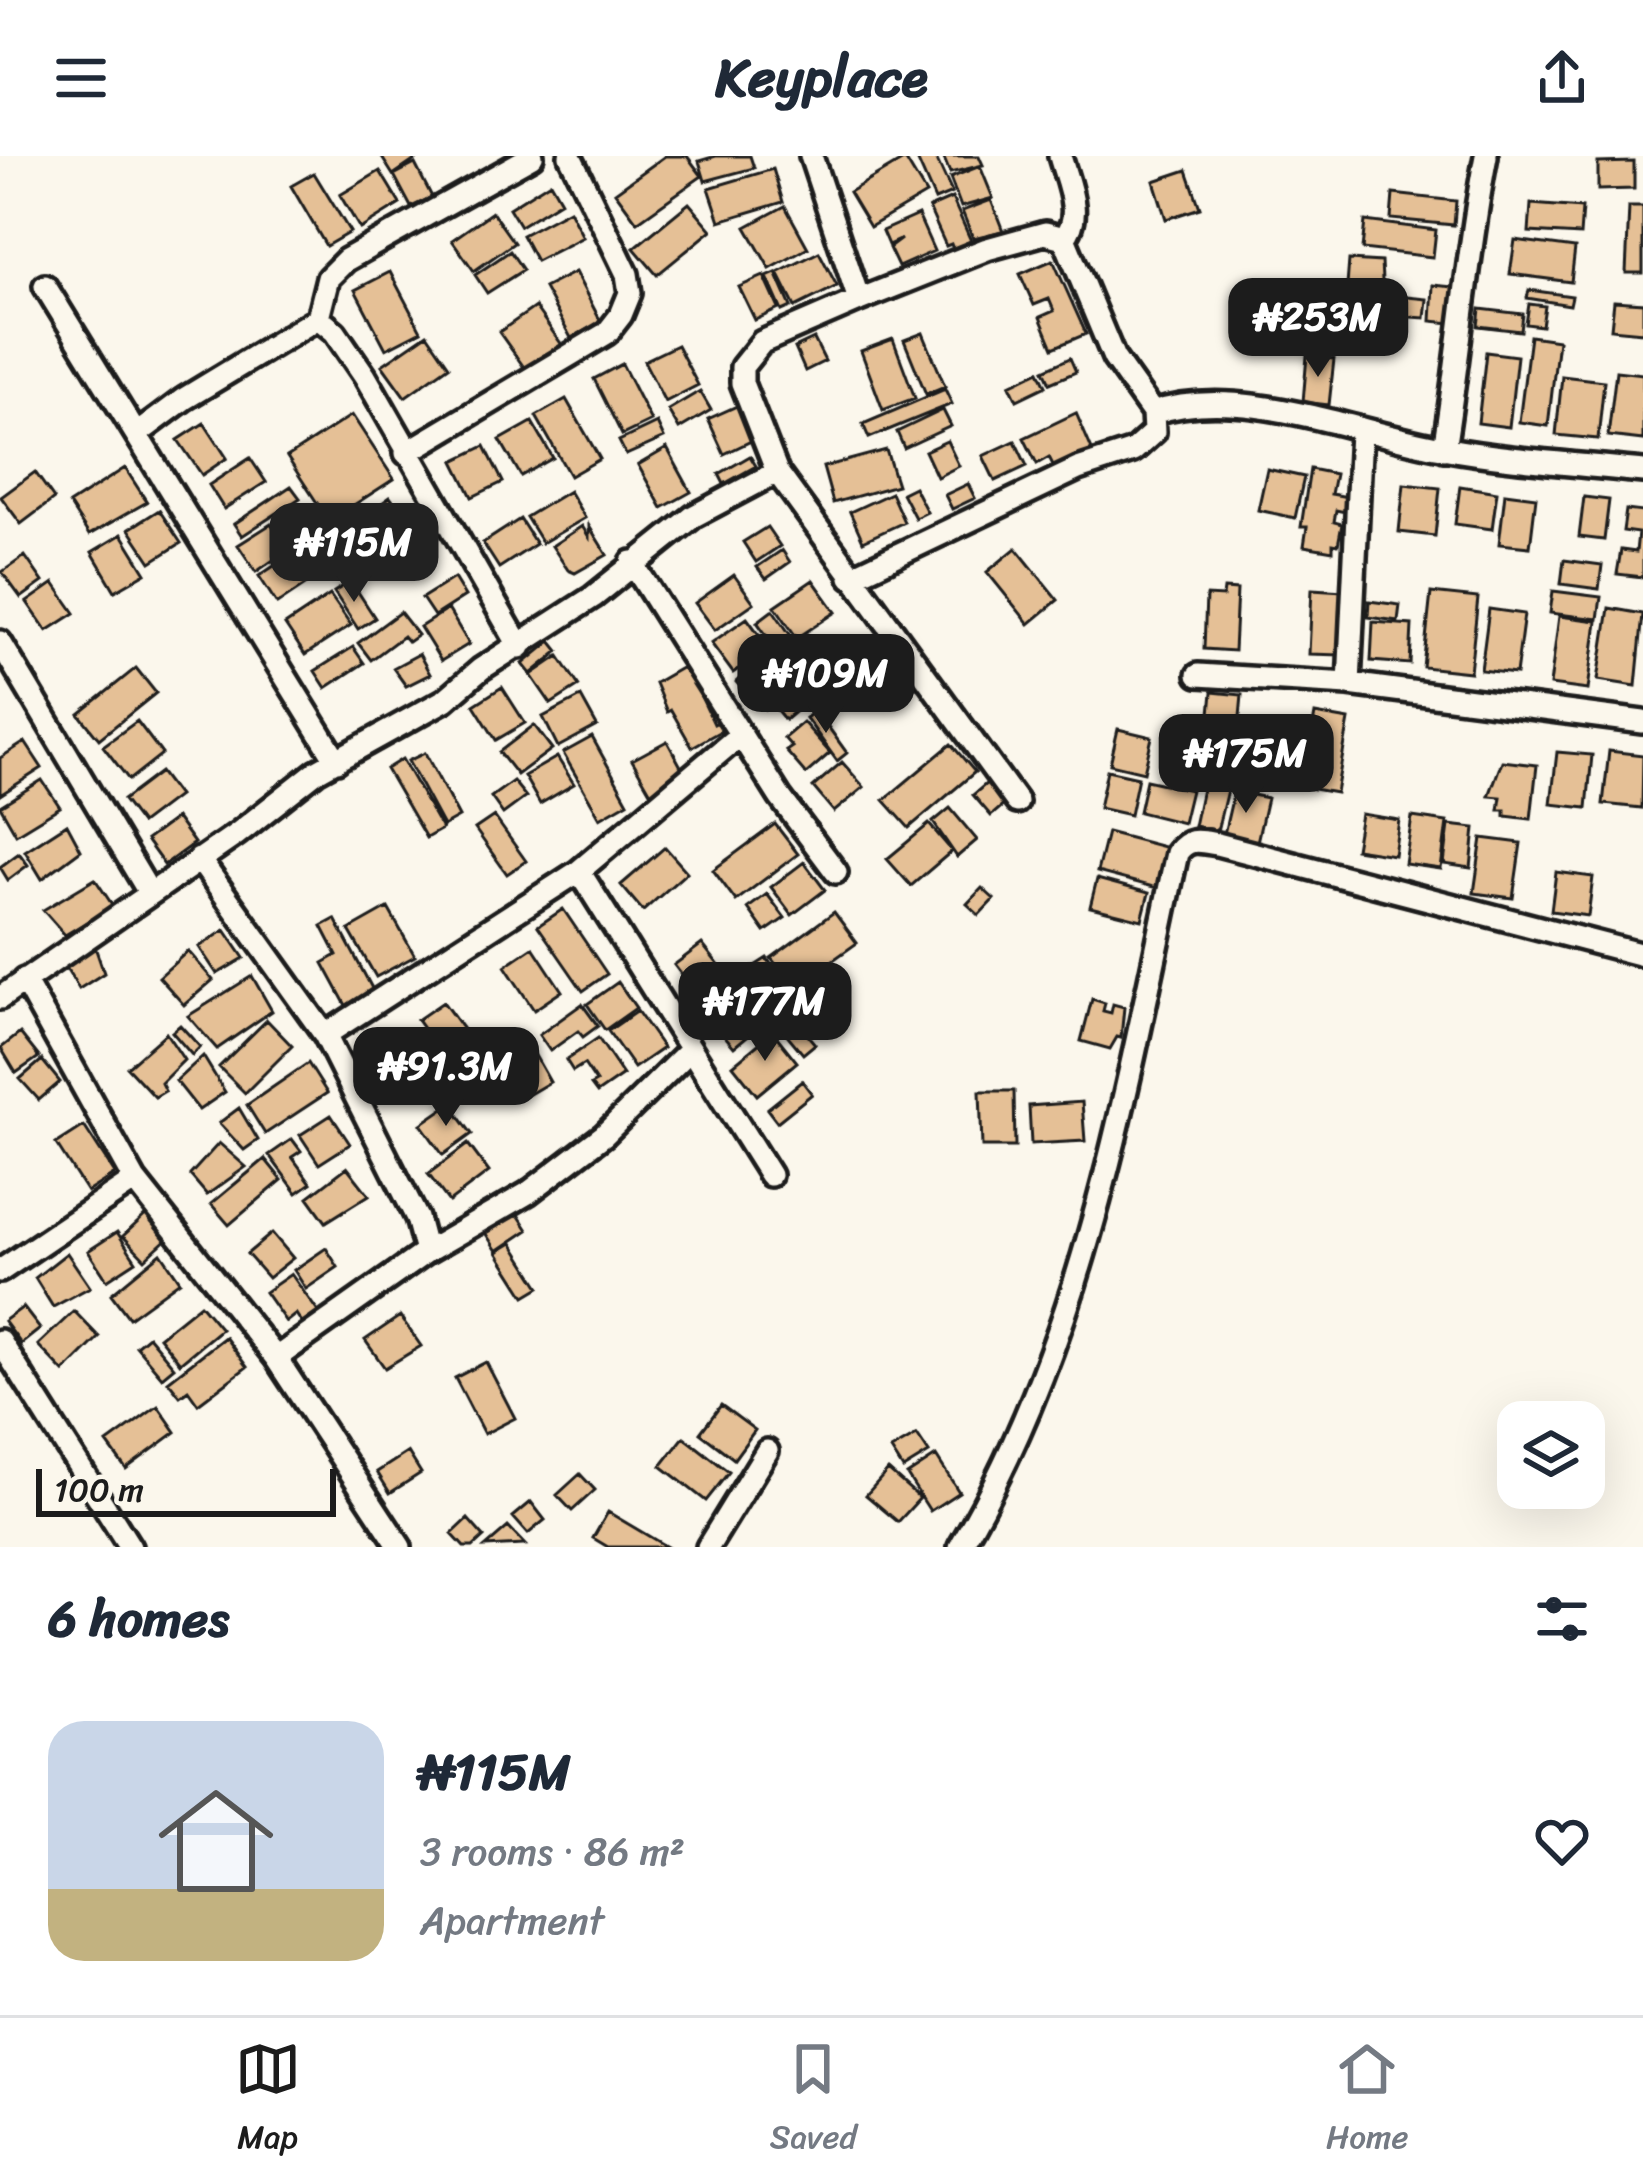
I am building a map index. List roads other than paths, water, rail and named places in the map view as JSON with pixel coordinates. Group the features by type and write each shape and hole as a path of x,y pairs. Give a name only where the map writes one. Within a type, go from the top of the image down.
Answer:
{"street":[{"path":"137,434 184,398 318,318 328,278 346,260 532,156"},
{"path":"406,453 589,347 621,315 630,292 628,274 570,156"},
{"path":"811,156 859,300"},
{"path":"1060,156 1075,211 1073,228 1064,238"},
{"path":"1444,448 1465,321 1471,234 1486,156"},
{"path":"1017,802 777,472 742,382 742,367 762,342 859,300 987,249 1046,233 1064,238"},
{"path":"851,577 1078,469 1133,452 1154,432 1153,413 1114,358 1064,238"},
{"path":"45,286 337,761"},
{"path":"318,318 335,332 365,376 520,647"},
{"path":"1153,413 1180,404 1238,404 1444,448 1643,471"},
{"path":"1349,684 1361,431"},
{"path":"0,998 337,761 411,721 593,597 694,516 777,472"},
{"path":"632,562 740,736 836,872"},
{"path":"0,642 149,892"},
{"path":"1198,675 1349,684 1643,722"},
{"path":"325,1035 579,871 740,736"},
{"path":"961,1547 1044,1376 1072,1304 1118,1128 1182,845 1194,840 1217,844 1643,956"},
{"path":"199,859 325,1035 417,1219 426,1252"},
{"path":"579,871 770,1175"},
{"path":"24,980 135,1180 276,1358 400,1547"},
{"path":"276,1358 426,1252 528,1193 604,1135 690,1051"},
{"path":"0,1271 135,1180"},
{"path":"0,1341 130,1547"},
{"path":"708,1547 767,1451"}]}
